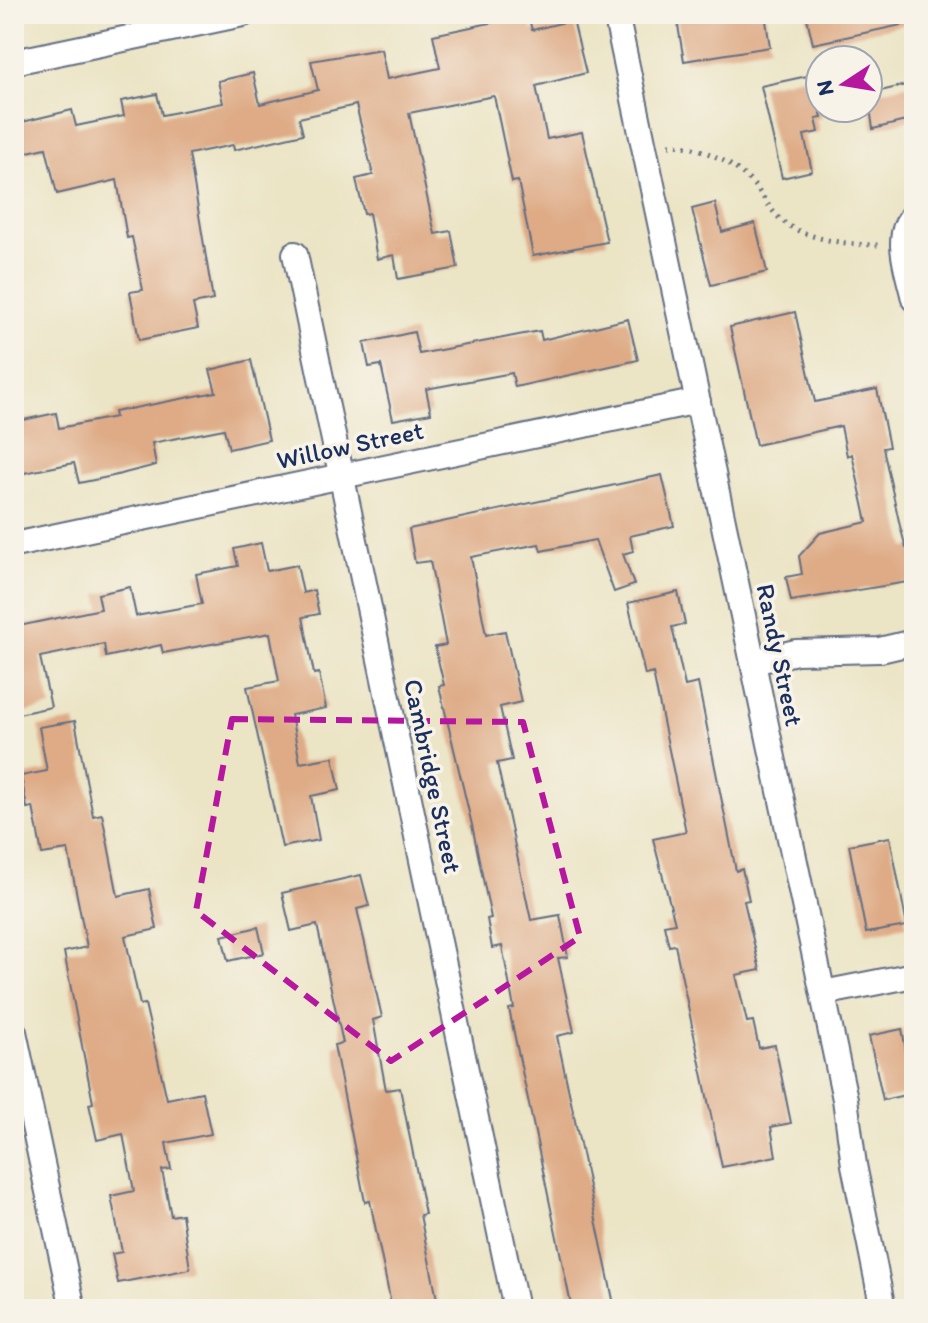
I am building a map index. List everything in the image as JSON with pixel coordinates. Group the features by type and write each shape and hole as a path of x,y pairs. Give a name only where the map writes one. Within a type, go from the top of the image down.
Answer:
{"street":[{"path":"14,62 243,14"},
{"name":"Randy Street","path":"616,14 823,993 883,1309"},
{"path":"914,215 906,223 903,245 914,299"},
{"name":"Cambridge Street","path":"295,254 516,1309"},
{"name":"Willow Street","path":"14,545 698,401"},
{"path":"753,662 796,652 880,650 914,642"},
{"path":"823,993 914,975"},
{"path":"15,1041 73,1309"}],"path":[{"path":"645,148 673,145 707,153 751,181 780,219 808,233 864,245 903,245"}],"highlighted area":[{"path":"232,719 523,722 580,937 391,1061 196,911"}],"building":[{"path":"676,14 765,14 770,47 684,61"},
{"path":"806,14 905,14 906,24 813,44"},
{"path":"528,15 532,30 573,20 586,73 536,86 547,139 582,132 607,242 533,256 518,181 512,182 494,96 409,113 435,234 451,231 458,268 398,279 394,255 377,259 369,213 364,214 356,179 373,175 356,105 299,118 303,134 234,150 233,145 189,154 213,300 193,304 198,328 139,340 130,292 143,290 132,237 127,238 117,180 57,194 46,148 14,155 14,124 72,110 76,126 124,116 121,101 157,94 162,115 223,103 218,81 253,73 260,104 318,90 311,61 381,49 387,79 440,68 433,35"},
{"path":"804,77 804,124 817,124 819,132 804,135 812,171 782,178 761,86"},
{"path":"914,83 914,119 873,129 872,124 884,124 884,90"},
{"path":"715,203 722,232 755,223 767,272 711,285 692,209"},
{"path":"795,312 815,402 877,389 889,447 883,448 900,526 906,548 914,546 914,581 791,601 786,577 802,574 799,556 820,533 867,522 852,454 847,456 841,426 756,445 730,327"},
{"path":"628,319 638,360 515,387 512,373 426,389 431,413 393,420 381,365 369,367 364,343 414,332 419,354 540,331 542,340"},
{"path":"251,360 269,440 229,449 224,429 152,443 156,465 113,476 79,483 74,463 14,475 14,422 56,413 59,428 115,417 114,412 216,392 210,370"},
{"path":"662,475 674,526 630,536 633,551 623,554 634,585 614,592 595,540 541,551 539,544 471,557 486,635 505,631 521,702 500,707 512,760 497,763 531,920 560,915 568,957 558,958 574,1032 557,1036 615,1309 572,1309 509,1009 514,1008 502,946 492,948 487,919 491,918 439,686 444,685 435,647 446,645 430,561 415,563 409,529"},
{"path":"261,543 267,571 297,565 303,593 314,590 319,614 303,617 314,674 319,673 326,708 291,715 300,763 333,757 340,790 311,796 319,840 282,847 247,687 279,681 270,633 163,653 161,645 106,657 104,644 40,657 51,707 14,715 14,627 101,609 98,594 130,587 136,616 202,604 196,574 238,566 234,549"},
{"path":"678,592 685,624 672,627 685,686 698,683 736,871 742,869 749,900 744,901 760,970 736,975 747,1022 753,1021 759,1048 775,1045 791,1123 771,1127 776,1156 722,1167 675,945 669,946 664,925 675,923 653,839 686,832 653,673 645,675 628,603"},
{"path":"75,721 93,816 102,814 118,896 149,889 157,929 125,936 140,1005 145,1004 167,1099 202,1092 211,1134 166,1143 171,1169 162,1170 171,1216 182,1214 190,1269 118,1283 112,1254 122,1252 111,1196 134,1191 123,1134 97,1140 89,1104 93,1103 64,952 87,947 68,850 42,854 33,807 27,808 21,776 47,771 39,727"},
{"path":"890,837 907,926 866,933 849,845"},
{"path":"361,875 369,906 357,909 382,1017 373,1020 386,1090 400,1088 425,1214 420,1215 439,1309 392,1309 370,1201 365,1202 334,1045 343,1043 317,925 291,931 282,893"},
{"path":"258,927 264,953 228,961 222,936"},
{"path":"902,1029 914,1093 883,1100 869,1036"}]}
